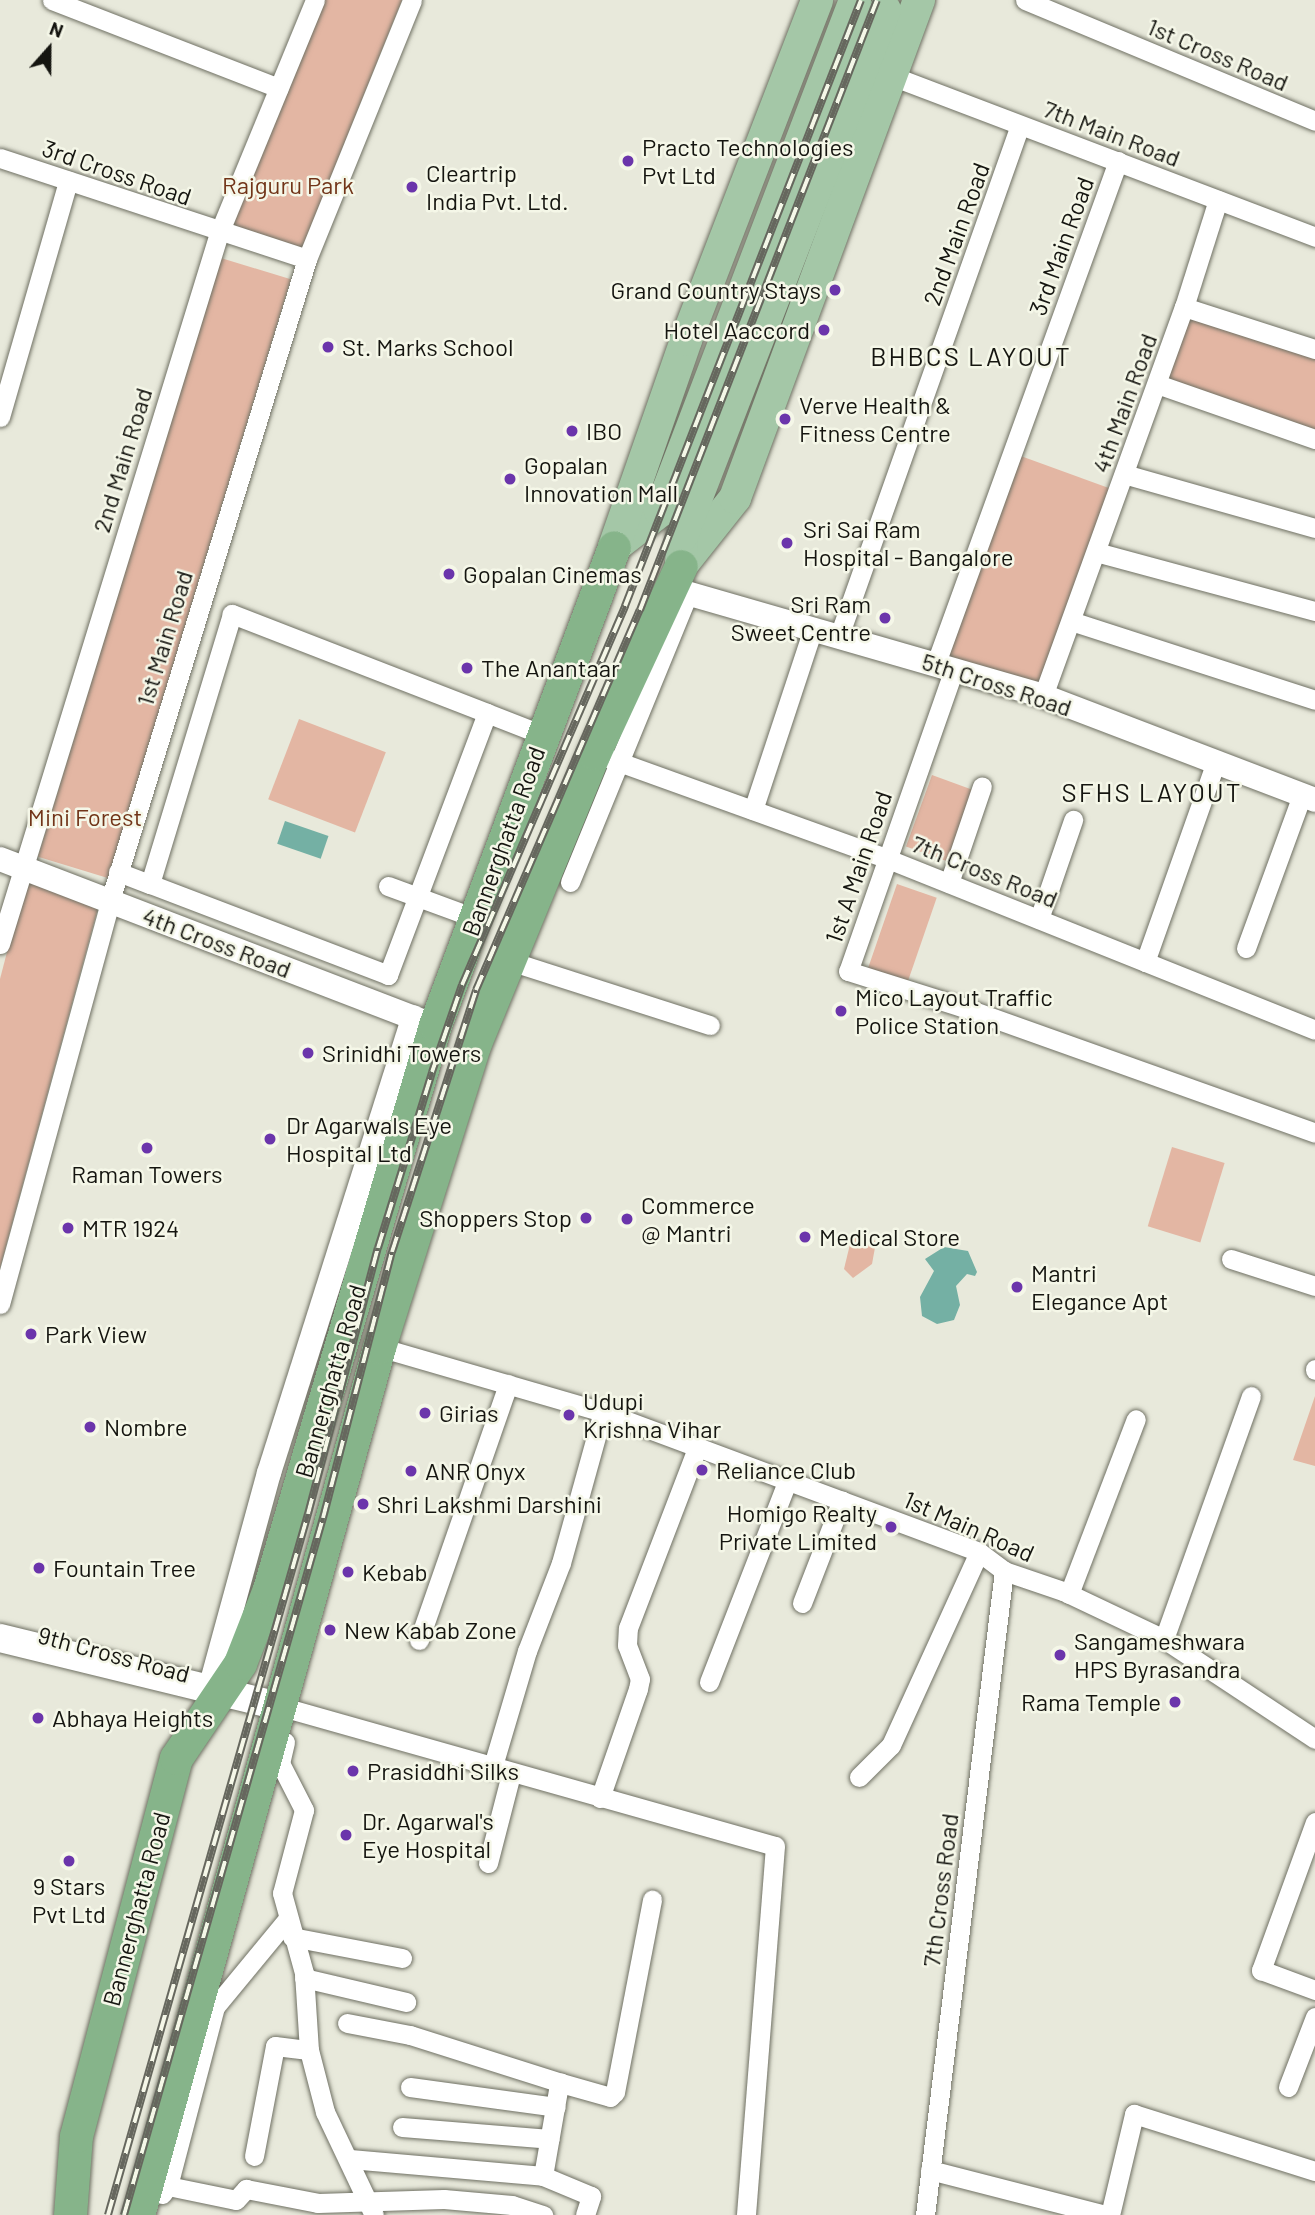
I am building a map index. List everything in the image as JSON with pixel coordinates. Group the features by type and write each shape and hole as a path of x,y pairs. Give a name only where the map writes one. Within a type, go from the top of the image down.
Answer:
{"highway":[{"name":"Bannerghatta Road","path":"70,2215 76,2136 176,1758 220,1687 254,1585 424,1021 475,918 614,547"},
{"name":"Bannerghatta Road","path":"138,2215 286,1708 379,1347 475,1043 507,960 606,757 681,583"}],"main road":[{"path":"614,547 686,340 817,0"},
{"path":"614,547 660,511 855,0"},
{"path":"681,583 735,498 919,0"},
{"path":"681,583 682,536 885,10"},
{"name":"9th Cross Road","path":"0,1622 220,1687"},
{"name":"9th Cross Road","path":"0,1638 220,1687"},
{"path":"220,1687 286,1708"}],"street":[{"path":"52,0 279,88"},
{"name":"2nd Main Road","path":"0,944 10,863 219,233 315,0"},
{"name":"1st Main Road","path":"0,1304 118,872 307,259 412,0"},
{"name":"1st Cross Road","path":"1026,0 1315,121"},
{"name":"7th Main Road","path":"892,76 1315,237"},
{"name":"2nd Main Road","path":"839,636 1020,125"},
{"name":"3rd Cross Road","path":"0,158 219,233 307,259"},
{"name":"3rd Main Road","path":"945,666 1118,162"},
{"path":"0,417 68,181"},
{"name":"4th Main Road","path":"1043,696 1157,384 1218,200"},
{"path":"1184,307 1315,349"},
{"path":"1157,384 1315,439"},
{"path":"1124,474 1315,528"},
{"path":"1096,552 1315,611"},
{"name":"5th Cross Road","path":"681,583 813,629 1043,696 1308,797"},
{"path":"150,884 232,614 543,734"},
{"path":"1071,621 1315,700"},
{"path":"753,810 813,629"},
{"name":"1st A Main Road","path":"945,666 888,859 848,971 962,1007 1315,1133"},
{"path":"118,872 388,975 487,713"},
{"path":"156,748 188,758"},
{"path":"570,882 606,757"},
{"name":"7th Cross Road","path":"606,757 888,859 1315,1030"},
{"path":"1145,962 1216,762"},
{"path":"949,883 982,786"},
{"path":"1246,948 1308,797"},
{"path":"1039,919 1073,820"},
{"name":"4th Cross Road","path":"10,863 424,1021"},
{"path":"388,886 475,918"},
{"path":"507,960 710,1025"},
{"path":"1231,1259 1315,1286"},
{"name":"1st Main Road","path":"379,1347 603,1412 979,1552 1004,1571 1069,1594 1164,1639 1315,1739"},
{"path":"418,1640 508,1384"},
{"path":"1164,1639 1251,1396"},
{"path":"488,1863 502,1771 527,1651 561,1563 603,1412"},
{"path":"1069,1594 1136,1419"},
{"path":"600,1798 639,1689 640,1679 626,1645 628,1628 698,1446"},
{"path":"709,1682 788,1479"},
{"path":"803,1603 842,1500"},
{"path":"859,1777 891,1745 979,1552"},
{"name":"7th Cross Road","path":"925,2215 1004,1571"},
{"path":"371,2208 350,2159 325,2112 309,2050 304,1979 289,1929 282,1893 304,1810 279,1763 286,1708 775,1846 746,2215"},
{"path":"1315,1822 1261,1970 1315,1990"},
{"path":"347,2023 410,2035 610,2096 615,2092 652,1900"},
{"path":"289,1929 401,1958"},
{"path":"145,2215 168,2186 215,2007 289,1929"},
{"path":"304,1979 406,2002"},
{"path":"1288,2087 1315,2017"},
{"path":"254,2157 275,2046 309,2050"},
{"path":"544,2176 561,2083"},
{"path":"410,2087 556,2107"},
{"path":"930,2170 1108,2215 1134,2114 1315,2171"},
{"path":"402,2127 550,2139"},
{"path":"350,2159 544,2176 591,2196 585,2215"},
{"path":"168,2186 236,2200 246,2189 318,2203 371,2208 444,2199 512,2205 543,2215"}],"green space":[{"name":"Rajguru Park","path":"324,0 402,0 301,251 230,229"},
{"name":"Mini Forest","path":"221,258 291,279 108,878 38,857"},
{"path":"1186,309 1315,350 1315,430 1161,378"},
{"path":"1018,455 1110,489 1037,690 945,656"},
{"path":"299,719 386,752 355,833 268,799"},
{"path":"932,775 977,791 951,863 906,846"},
{"name":"Mini Forest","path":"26,879 98,908 0,1268 0,979"},
{"path":"897,884 937,898 908,982 868,968"},
{"path":"1172,1147 1225,1163 1200,1242 1148,1226"},
{"path":"852,1236 870,1236 876,1242 872,1264 853,1278 844,1269"},
{"path":"1315,1396 1315,1466 1293,1460"}],"water":[{"path":"285,821 328,836 321,859 277,844"},
{"path":"944,1247 968,1251 977,1272 975,1276 967,1274 956,1286 960,1305 954,1320 937,1324 922,1316 920,1297 934,1271 925,1259"}],"railway":[{"path":"108,2215 308,1514 378,1248 432,1072 462,985 625,606 861,0"},
{"path":"124,2215 323,1518 392,1252 476,990 640,610 877,0"}],"place":[{"name":"Practo Technologies Pvt Ltd","path":"628,161"},
{"name":"Cleartrip India Pvt. Ltd.","path":"412,187"},
{"name":"Grand Country Stays","path":"835,290"},
{"name":"Hotel Aaccord","path":"824,330"},
{"name":"St. Marks School","path":"328,347"},
{"name":"Verve Health & Fitness Centre","path":"785,419"},
{"name":"IBO","path":"572,431"},
{"name":"Gopalan Innovation Mall","path":"510,479"},
{"name":"Sri Sai Ram Hospital - Bangalore","path":"787,543"},
{"name":"Gopalan Cinemas","path":"449,574"},
{"name":"Sri Ram Sweet Centre","path":"885,618"},
{"name":"The Anantaar","path":"467,668"},
{"name":"Mico Layout Traffic Police Station","path":"841,1011"},
{"name":"Srinidhi Towers","path":"308,1053"},
{"name":"Dr Agarwals Eye Hospital Ltd","path":"270,1139"},
{"name":"Raman Towers","path":"147,1148"},
{"name":"Shoppers Stop","path":"586,1218"},
{"name":"Commerce @ Mantri","path":"627,1219"},
{"name":"MTR 1924","path":"68,1228"},
{"name":"Medical Store","path":"805,1237"},
{"name":"Mantri Elegance Apt","path":"1017,1287"},
{"name":"Park View","path":"31,1334"},
{"name":"Girias","path":"425,1413"},
{"name":"Udupi Krishna Vihar","path":"569,1415"},
{"name":"Nombre","path":"90,1427"},
{"name":"Reliance Club","path":"702,1470"},
{"name":"ANR Onyx","path":"411,1471"},
{"name":"Shri Lakshmi Darshini","path":"363,1504"},
{"name":"Homigo Realty Private Limited","path":"891,1527"},
{"name":"Fountain Tree","path":"39,1568"},
{"name":"Kebab","path":"348,1572"},
{"name":"New Kabab Zone","path":"330,1630"},
{"name":"Sangameshwara HPS Byrasandra","path":"1060,1655"},
{"name":"Rama Temple","path":"1175,1702"},
{"name":"Abhaya Heights","path":"38,1718"},
{"name":"Prasiddhi Silks","path":"353,1771"},
{"name":"Dr. Agarwal's Eye Hospital","path":"346,1835"},
{"name":"9 Stars Pvt Ltd","path":"69,1861"}],"district":[{"name":"BHBCS LAYOUT","path":"971,356"},
{"name":"SFHS LAYOUT","path":"1152,792"}]}
